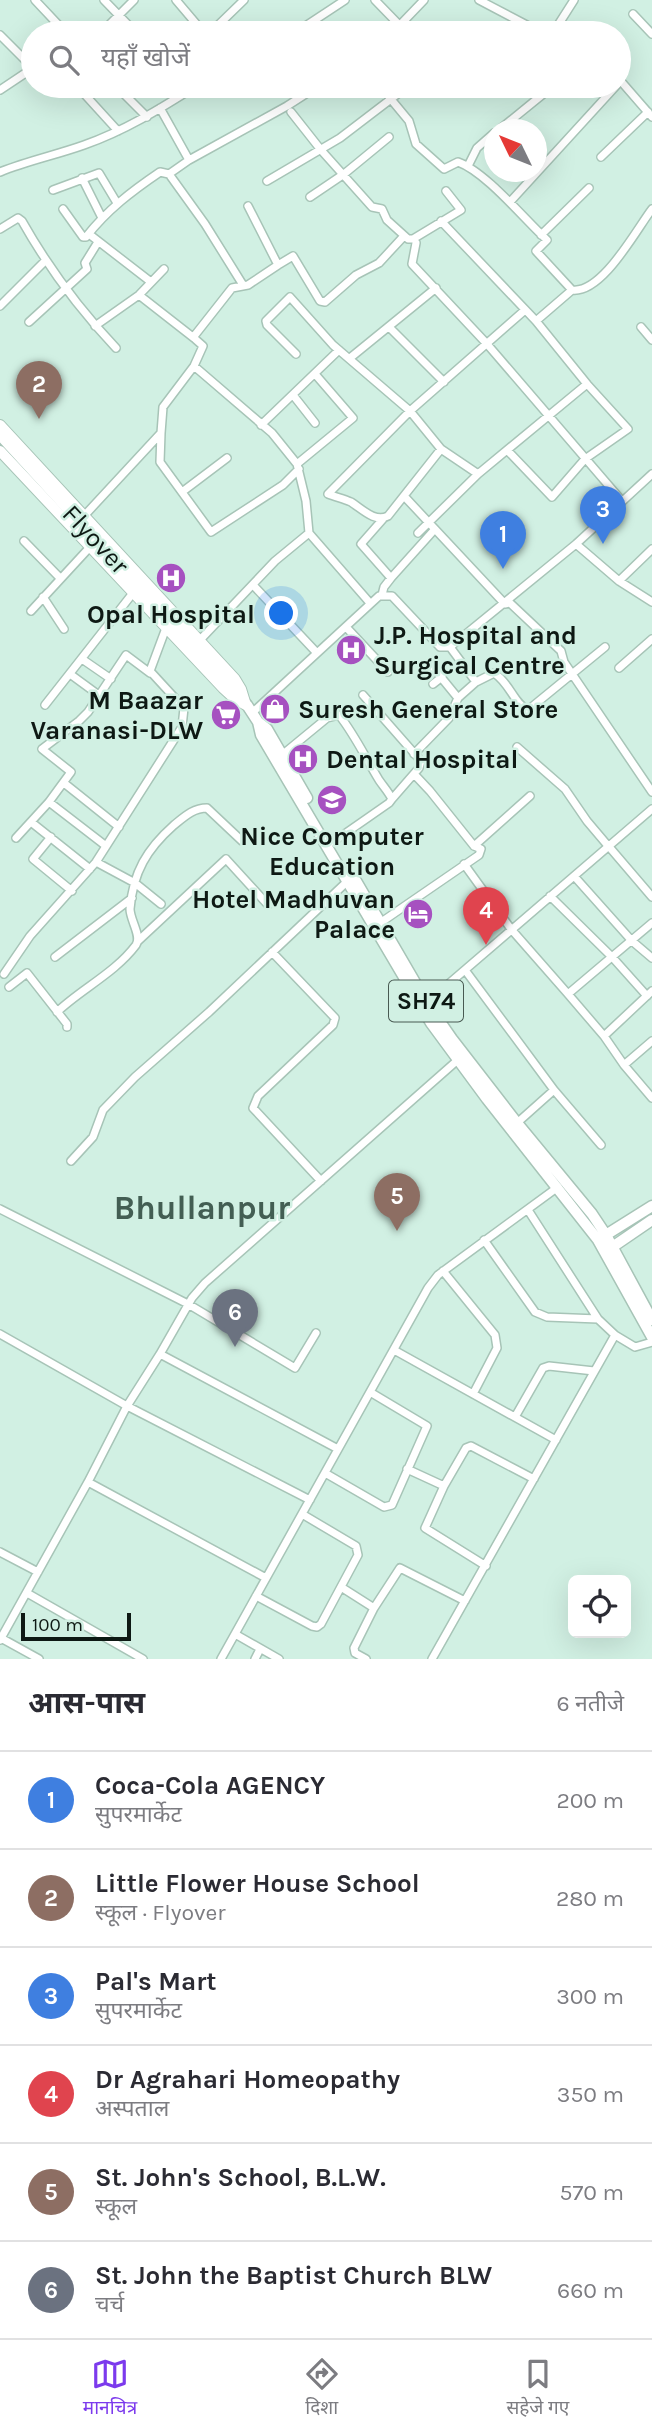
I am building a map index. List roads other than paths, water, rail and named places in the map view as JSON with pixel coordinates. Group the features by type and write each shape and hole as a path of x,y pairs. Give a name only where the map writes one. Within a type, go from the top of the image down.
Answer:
{"main road":[{"name":"Flyover","path":"0,435 237,693 252,713"},
{"name":"SH74","path":"252,713 267,729 333,842 350,878 380,923 424,1005"},
{"name":"SH74","path":"252,713 261,735 350,878 424,1005 558,1187 602,1238"},
{"name":"SH74","path":"461,1058 576,1194 652,1320"},
{"path":"609,1249 652,1206"},
{"path":"602,1238 652,1220"},
{"name":"SH74","path":"618,1263 652,1339"}],"street":[{"path":"35,0 54,21"},
{"path":"104,0 125,21"},
{"path":"113,21 134,0"},
{"path":"176,0 194,21"},
{"path":"222,21 243,0"},
{"path":"313,21 345,0"},
{"path":"375,0 395,21"},
{"path":"405,21 424,0"},
{"path":"478,0 493,4 522,21"},
{"path":"560,21 573,0"},
{"path":"633,14 652,34"},
{"path":"0,35 21,56"},
{"path":"0,90 21,76"},
{"path":"601,157 650,114 631,94"},
{"path":"87,98 118,131"},
{"path":"128,98 147,117"},
{"path":"0,172 85,145 147,117 175,98"},
{"path":"169,174 299,98"},
{"path":"512,119 538,98"},
{"path":"510,202 604,98"},
{"path":"267,181 340,138 391,99 409,121 416,145 444,169 458,162 468,166 510,202 547,240 536,251 572,290"},
{"path":"160,108 189,160"},
{"path":"291,111 321,150 372,207 382,209 387,220 408,239 413,239 461,210 446,191"},
{"path":"310,197 344,174 389,137"},
{"path":"468,166 477,148 484,142"},
{"path":"64,209 83,237 86,237 117,203 160,172 169,174 205,224 243,285"},
{"path":"53,190 99,173 117,203"},
{"path":"82,178 102,218"},
{"path":"541,235 589,188"},
{"path":"248,205 278,265"},
{"path":"536,321 572,290 585,289 599,278 621,254 652,208"},
{"path":"0,229 18,218 22,221 45,261 95,326 116,348"},
{"path":"441,221 536,321 628,429 585,459 552,497 507,450"},
{"path":"89,234 151,282"},
{"path":"194,338 223,296 234,286 248,285 293,256 320,301 325,302 348,280 379,262 404,236"},
{"path":"29,322 88,269 85,263 99,242"},
{"path":"416,243 412,264 487,344 622,501"},
{"path":"0,306 45,261"},
{"path":"95,326 139,295 164,269"},
{"path":"350,358 436,288"},
{"path":"139,295 203,346 194,366 163,407 160,462 211,532 283,485 298,467 353,418 315,374"},
{"path":"296,354 266,321 290,297 339,350 410,411 441,449 478,474"},
{"path":"383,519 349,501 328,494 410,411 525,310"},
{"path":"389,327 444,382"},
{"path":"641,327 652,340"},
{"path":"261,425 339,350"},
{"path":"194,366 272,433 298,467 306,501 309,533 370,603"},
{"path":"418,533 478,474 587,384"},
{"path":"293,396 315,423"},
{"path":"0,425 234,679 252,713"},
{"path":"84,516 161,433"},
{"path":"391,578 361,544 388,516 441,449"},
{"path":"0,451 223,688 252,713"},
{"path":"182,492 227,458"},
{"path":"252,713 370,603 382,595 392,596 440,647 450,647 576,544 652,474"},
{"path":"404,496 505,604"},
{"path":"382,595 391,578 435,529"},
{"path":"199,641 275,561 309,533"},
{"path":"24,541 60,578"},
{"path":"576,544 619,580 652,601"},
{"path":"30,611 90,547"},
{"path":"619,580 652,549"},
{"path":"253,584 317,653"},
{"path":"45,705 133,593"},
{"path":"43,597 64,629"},
{"path":"505,604 510,603 561,651 564,662 652,792"},
{"path":"346,627 388,672"},
{"path":"151,673 150,667 166,628"},
{"path":"619,668 652,639"},
{"path":"450,647 476,682"},
{"path":"414,754 449,718 458,698 476,682 494,673 504,679 522,707 528,710 605,647"},
{"path":"4,974 30,936 96,862 182,727 184,708 151,673 126,655 100,696 79,722 43,749 71,772 49,802 16,838"},
{"path":"82,659 111,679"},
{"path":"431,665 458,698"},
{"path":"70,674 100,696"},
{"path":"433,684 442,677"},
{"path":"333,842 389,803 419,768 421,761 363,695"},
{"path":"282,755 327,718 339,715 354,734 392,799"},
{"path":"517,747 565,789 587,821 652,897"},
{"path":"380,923 481,852 414,774"},
{"path":"64,783 119,827"},
{"path":"474,846 530,796"},
{"path":"49,802 106,846"},
{"path":"138,942 131,917 132,898 146,854 155,842 181,819 199,809 207,808 242,841"},
{"path":"424,1005 652,810"},
{"path":"31,822 90,869"},
{"path":"51,838 33,859 72,891"},
{"path":"57,1012 119,962 226,859 268,905"},
{"path":"96,862 135,883 161,904"},
{"path":"464,864 511,929 604,1036 652,1098"},
{"path":"574,876 632,941 652,958"},
{"path":"71,1161 93,1137 103,1110 135,1076 209,1012 350,878"},
{"path":"550,896 650,994 604,1036"},
{"path":"55,957 132,898"},
{"path":"568,994 652,923"},
{"path":"272,951 335,1018 333,1025 258,1096 253,1108 321,1181"},
{"path":"465,970 554,1090 601,1145"},
{"path":"9,987 27,973 67,1027"},
{"path":"624,1065 652,1041"},
{"path":"38,1659 1,1639 127,1406 188,1304 205,1283 461,1058"},
{"path":"645,1090 652,1083"},
{"path":"517,1123 554,1090"},
{"path":"221,1659 428,1288 443,1272 484,1240 558,1187"},
{"path":"0,1209 188,1304 295,1368 316,1333"},
{"path":"528,1210 598,1319 615,1335 635,1347 652,1339"},
{"path":"484,1240 535,1311 547,1317 598,1319"},
{"path":"443,1272 495,1335 497,1341 497,1348 473,1394"},
{"path":"0,1334 127,1406 310,1500"},
{"path":"432,1659 615,1335"},
{"path":"394,1350 556,1440"},
{"path":"160,1354 338,1449"},
{"path":"514,1417 543,1368 549,1366 594,1371"},
{"path":"325,1473 387,1508 392,1505 427,1426 370,1392"},
{"path":"486,1566 425,1528 444,1486 466,1448 471,1446 534,1479"},
{"path":"407,1469 444,1486"},
{"path":"88,1482 266,1578"},
{"path":"256,1595 317,1627 321,1624 358,1555 358,1550 356,1546 302,1514"},
{"path":"0,1552 38,1572"},
{"path":"366,1659 355,1653 354,1648 374,1608 400,1568 465,1601"},
{"path":"341,1587 374,1608"},
{"path":"27,1592 143,1659"},
{"path":"235,1634 279,1659"},
{"path":"255,1659 260,1648"}],"place":[{"name":"Little Flower House School","path":"39,419"},
{"name":"Pal's Mart","path":"603,544"},
{"name":"Coca-Cola AGENCY","path":"503,569"},
{"name":"Opal Hospital","path":"171,578"},
{"name":"J.P. Hospital and Surgical Centre","path":"351,650"},
{"name":"Suresh General Store","path":"275,709"},
{"name":"M Baazar Varanasi-DLW","path":"226,715"},
{"name":"Dental Hospital","path":"303,759"},
{"name":"Nice Computer Education","path":"332,800"},
{"name":"Hotel Madhuvan Palace","path":"418,914"},
{"name":"Dr Agrahari Homeopathy","path":"486,945"},
{"name":"St. John's School, B.L.W.","path":"397,1231"},
{"name":"St. John the Baptist Church BLW","path":"235,1347"}],"district":[{"name":"Bhullanpur","path":"202,1207"}]}
